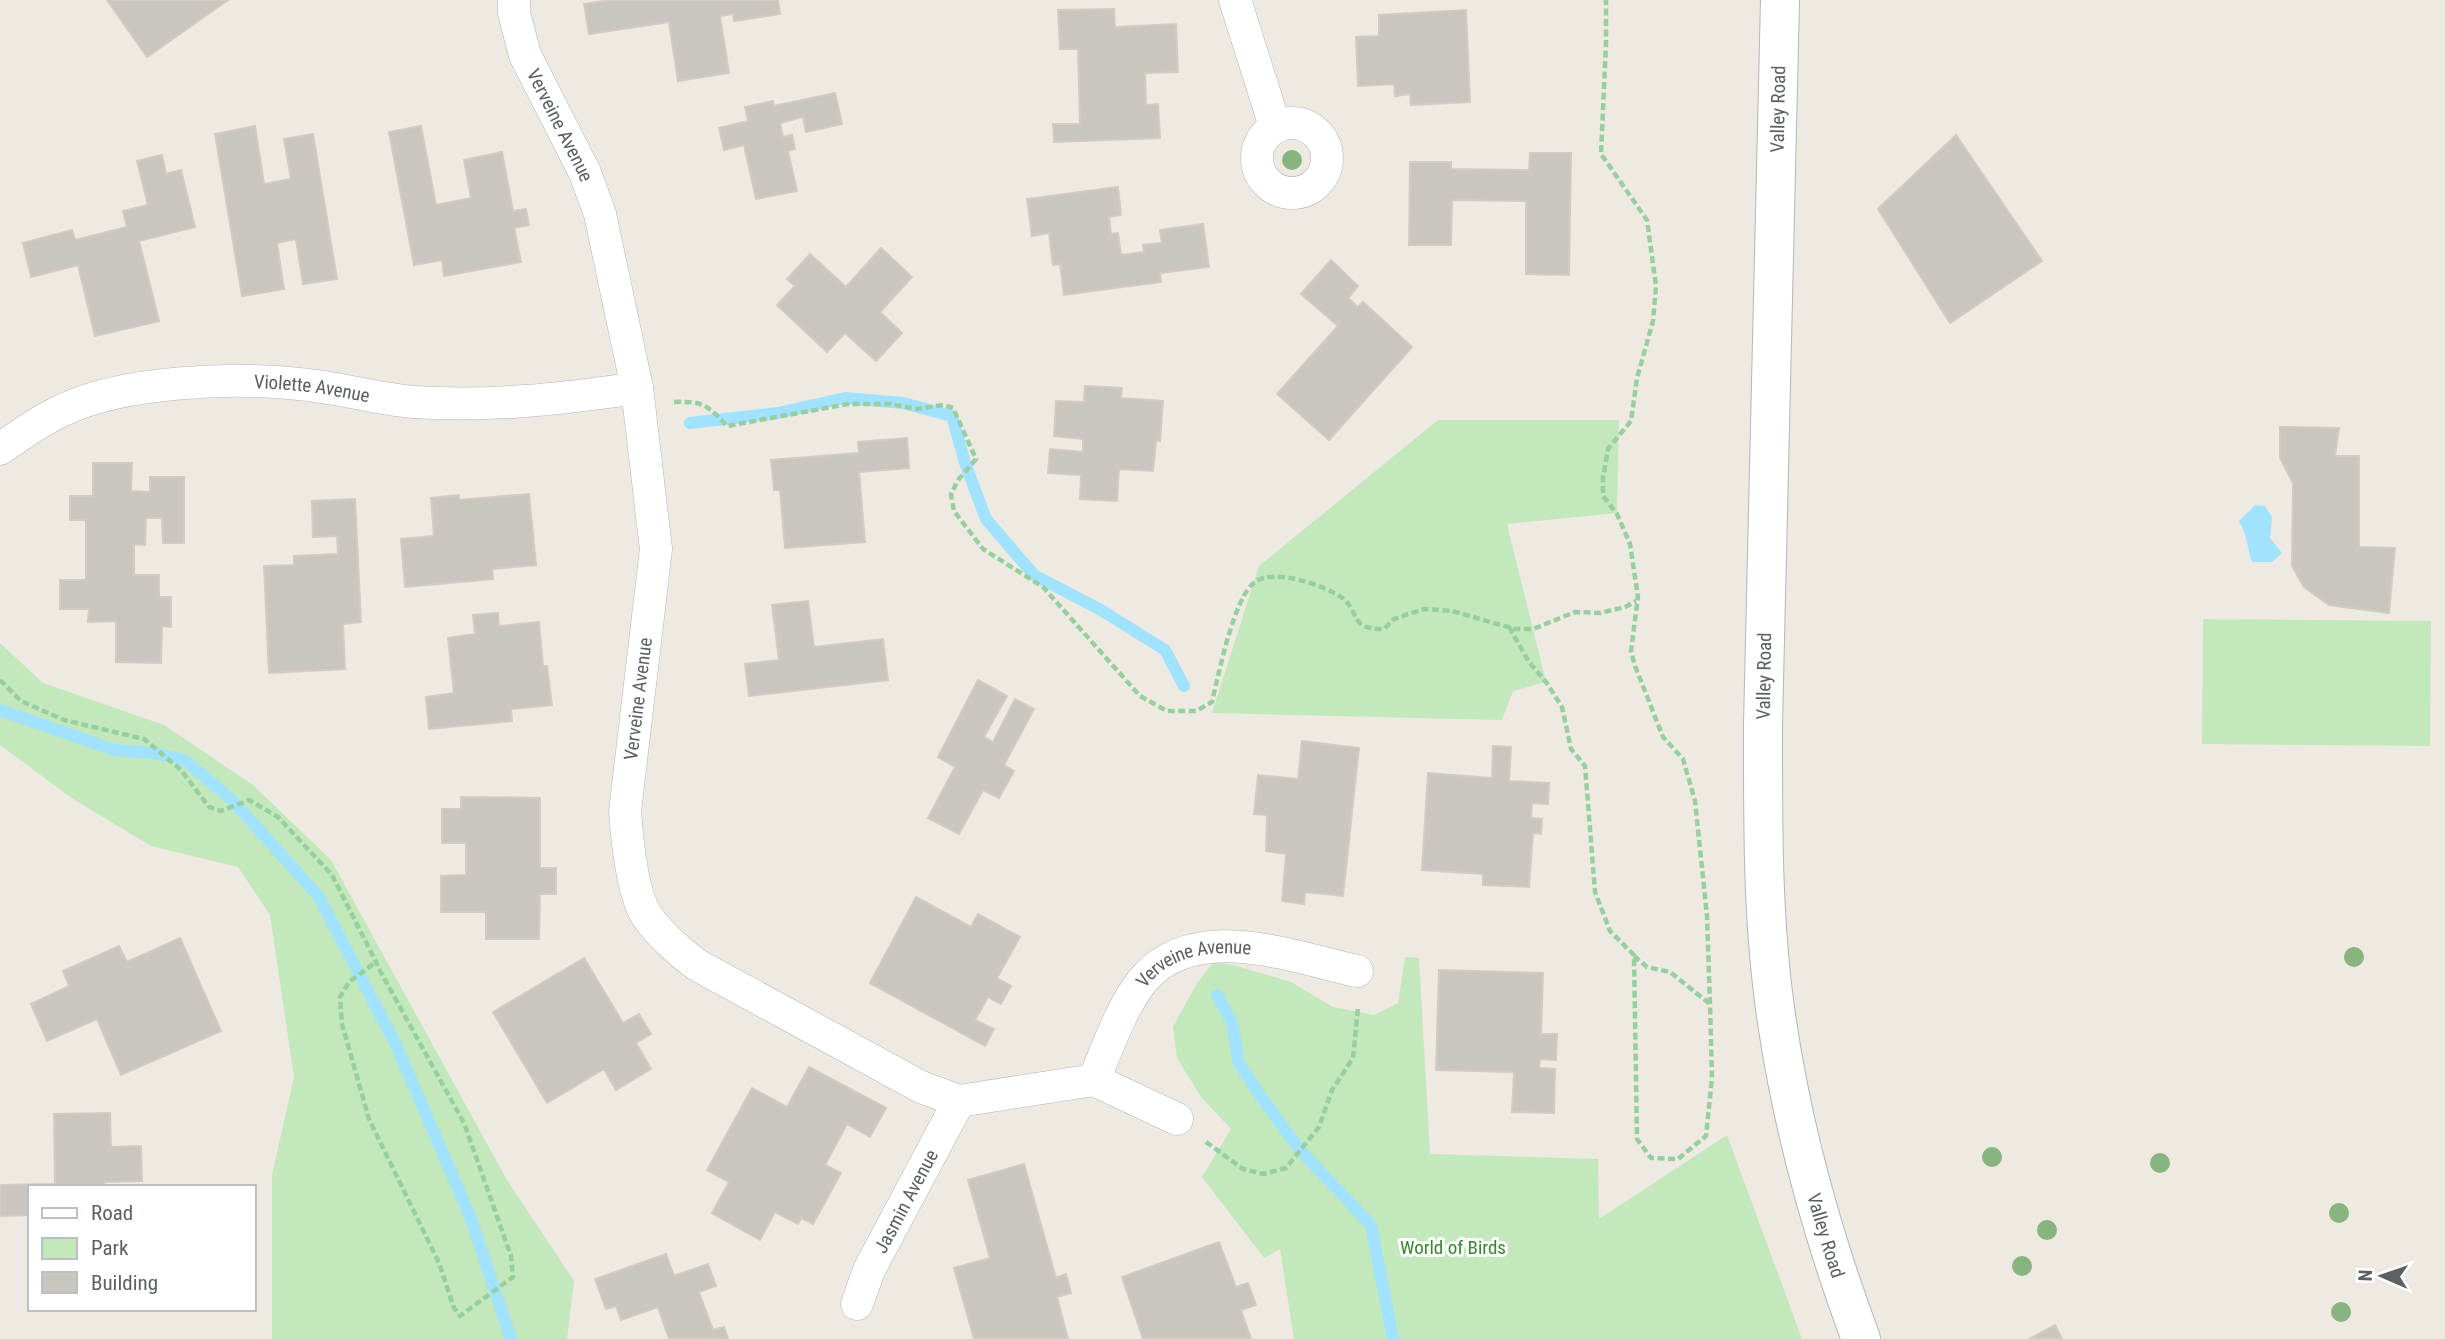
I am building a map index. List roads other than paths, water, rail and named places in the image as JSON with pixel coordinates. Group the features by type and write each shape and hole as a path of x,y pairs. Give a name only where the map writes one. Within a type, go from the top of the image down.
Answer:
{"street":[{"name":"Verveine Avenue","path":"514,0 514,13 525,55 585,173 600,214 636,388 656,550 625,811 634,878 645,914 668,942 697,965 891,1072 959,1101 1094,1080 1116,1026 1143,979 1164,960 1189,950 1241,946 1357,971"},
{"path":"1235,0 1275,126"},
{"name":"Valley Road","path":"1780,0 1763,725 1763,833 1769,940 1776,1021 1796,1129 1839,1280 1861,1339"},
{"name":"Violette Avenue","path":"0,449 64,409 99,397 132,390 204,382 244,380 299,384 412,402 465,403 553,400 636,388"},
{"path":"1094,1080 1177,1119"},
{"name":"Jasmin Avenue","path":"857,1304 869,1270 959,1101"}],"water":[{"path":"2255,505 2265,506 2272,517 2270,538 2282,553 2272,562 2252,562 2239,521"}],"waterway":[{"path":"690,423 778,413 845,398 903,403 952,416 965,463 986,519 1034,575 1101,610 1165,650 1184,686"},
{"path":"0,710 114,750 154,753 185,760 234,802 319,897 396,1045 470,1216 511,1339"},
{"path":"1217,995 1232,1022 1239,1063 1259,1094 1300,1150 1371,1225 1393,1339"}],"park label":[{"name":"World of Birds","path":"1453,1247"}]}
